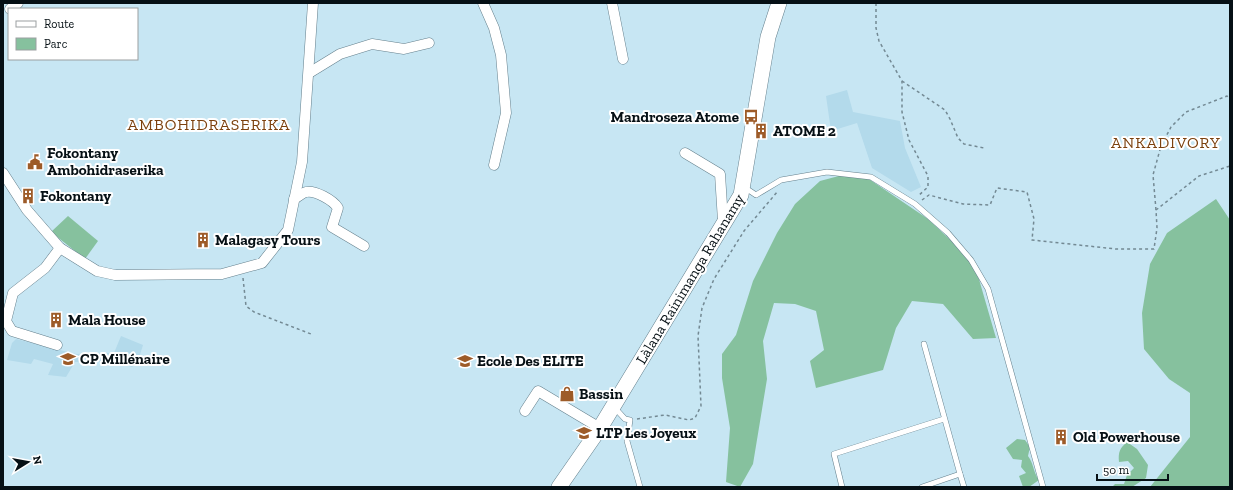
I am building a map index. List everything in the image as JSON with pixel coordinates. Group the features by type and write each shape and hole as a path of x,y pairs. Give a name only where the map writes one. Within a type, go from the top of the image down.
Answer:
{"main road":[{"name":"Làlana Rainimanga Rahanamy","path":"559,487 600,428 700,266 741,194 744,187 768,37 779,3"}],"street":[{"path":"5,178 27,210 60,248 97,271 115,275 222,274 262,263 288,230 302,162 313,3"},
{"path":"483,3 494,28 501,55 506,113 494,165"},
{"path":"612,3 623,59"},
{"path":"309,73 340,54 372,44 404,49 429,43"},
{"path":"685,152 720,174 723,221 700,266"},
{"path":"294,199 306,192 313,192 327,198 338,208 332,228 364,246"},
{"path":"57,345 12,331 6,321 13,292 45,268 60,248"},
{"path":"525,411 538,391 600,428"}],"lane":[{"path":"744,187 756,195 780,181 827,172 871,176 914,203 948,233 971,260 988,289 1043,487"},
{"path":"924,344 964,487"},
{"path":"613,406 625,419 630,420 627,441 640,487"},
{"path":"842,487 834,454 944,419"},
{"path":"922,487 960,474"}],"path":[{"path":"876,3 876,28 879,41 902,81 944,110 950,119 958,138 964,144 984,148"},
{"path":"902,81 902,112 909,140 928,176 928,187 914,203"},
{"path":"914,203 929,195 963,204 990,205 996,188 1027,192 1034,219 1032,240 1116,249 1154,249 1157,228 1153,175 1161,146 1170,127 1186,112 1227,96 1230,100"},
{"path":"1156,210 1199,176 1230,166"},
{"path":"630,420 665,415 689,420 695,418 701,406 698,336 702,308 714,279 744,231 778,191 780,181"},
{"path":"242,268 246,306 254,312 311,334"}],"shaded area":[{"path":"847,90 853,112 900,121 905,148 921,187 911,192 872,168 857,123 831,131 826,96"},
{"path":"121,336 143,345 138,361 132,367 113,361 75,362 66,377 48,375 53,364 34,359 31,364 7,360 12,343 16,339 76,354 114,353"}],"green space":[{"path":"850,173 866,177 928,219 974,262 996,338 973,339 943,304 912,301 896,328 883,370 816,388 810,361 824,350 816,311 795,304 774,303 763,341 767,379 753,464 740,487 726,482 730,428 722,378 722,354 736,335 753,281 777,233 795,204 820,181"},
{"path":"1216,199 1230,220 1230,487 1150,487 1190,437 1190,393 1169,379 1144,349 1142,313 1150,264 1167,233"},
{"path":"68,216 98,241 85,259 51,232"},
{"path":"1017,439 1025,440 1030,447 1028,456 1039,480 1029,487 1023,487 1019,476 1026,473 1021,467 1022,460 1013,459 1006,448"},
{"path":"1127,442 1137,449 1148,465 1146,478 1132,487 1112,487 1115,484 1124,484 1127,475 1134,468 1128,461 1119,462 1120,450"}],"place":[{"name":"Mandroseza Atome","path":"751,117"},
{"name":"ATOME 2","path":"761,131"},
{"name":"Fokontany Ambohidraserika","path":"35,162"},
{"name":"Fokontany","path":"28,196"},
{"name":"Malagasy Tours","path":"203,240"},
{"name":"Mala House","path":"56,320"},
{"name":"CP Millénaire","path":"68,359"},
{"name":"Ecole Des ELITE","path":"465,361"},
{"name":"Bassin","path":"567,394"},
{"name":"LTP Les Joyeux","path":"584,433"},
{"name":"Old Powerhouse","path":"1061,437"}],"district":[{"name":"AMBOHIDRASERIKA","path":"209,124"},
{"name":"ANKADIVORY","path":"1166,142"}]}
